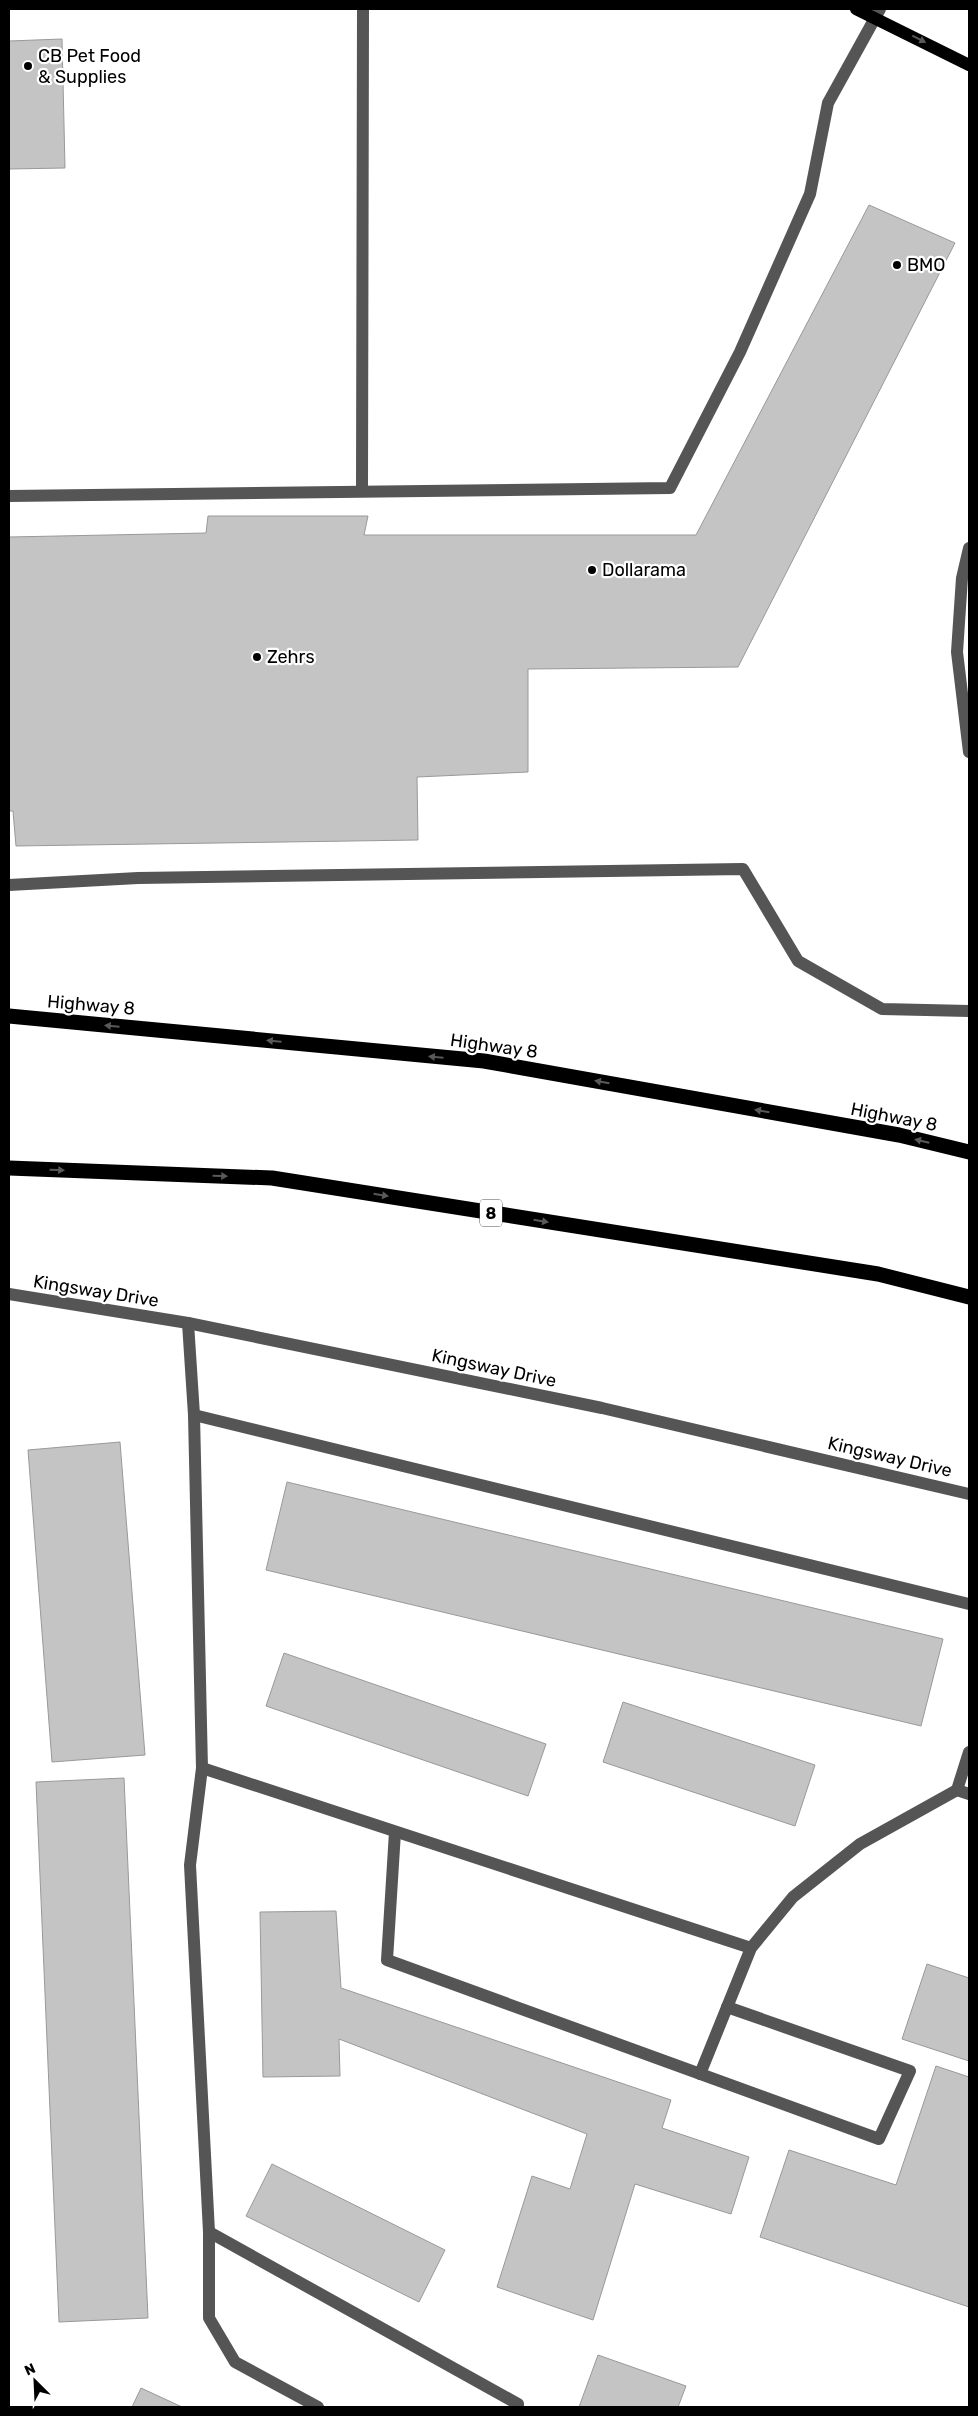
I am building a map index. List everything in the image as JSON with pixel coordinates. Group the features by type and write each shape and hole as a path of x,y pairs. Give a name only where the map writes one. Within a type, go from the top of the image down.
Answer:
{"highway":[{"name":"Highway 8","path":"9,1016 484,1061 899,1136 969,1152"},
{"name":"8","path":"9,1168 272,1178 878,1274 969,1297"}],"main road":[{"path":"856,9 878,13 969,65"}],"street":[{"path":"362,491 363,9"},
{"path":"9,496 670,488 740,352 810,194 828,103 878,13"},
{"path":"969,548 962,578 957,652 969,752"},
{"path":"9,885 138,878 743,869 798,961 882,1009 969,1011"},
{"name":"Kingsway Drive","path":"9,1294 188,1323 602,1408 969,1494"},
{"path":"188,1323 194,1415 202,1768 190,1865 209,2232 209,2318 235,2362 318,2407"},
{"path":"194,1415 969,1604"},
{"path":"700,2074 751,1948 793,1898 860,1844 957,1790 969,1752"},
{"path":"202,1768 751,1948"},
{"path":"957,1790 969,1794"},
{"path":"395,1832 387,1960 879,2139 910,2071 727,2007"},
{"path":"209,2232 518,2404 518,2407"}],"building":[{"path":"62,39 65,168 9,169 9,41"},
{"path":"869,205 955,243 738,667 528,669 528,772 417,777 418,840 16,846 13,811 9,811 9,537 206,533 208,516 368,516 364,535 696,535"},
{"path":"120,1442 145,1755 52,1762 28,1450"},
{"path":"287,1482 943,1639 921,1726 266,1570"},
{"path":"284,1653 546,1744 528,1796 266,1706"},
{"path":"623,1702 815,1765 795,1826 603,1762"},
{"path":"124,1778 148,2318 59,2322 36,1782"},
{"path":"336,1911 341,1988 671,2100 662,2128 749,2157 731,2214 635,2184 593,2320 497,2287 532,2176 570,2189 587,2134 339,2039 340,2076 263,2077 260,1912"},
{"path":"927,1964 969,1978 969,2061 902,2039"},
{"path":"936,2066 969,2077 969,2307 760,2237 789,2150 896,2185"},
{"path":"272,2164 445,2250 419,2302 246,2216"},
{"path":"598,2355 686,2386 678,2407 579,2407"},
{"path":"141,2388 182,2407 132,2407"}],"place":[{"name":"CB Pet Food & Supplies","path":"28,66"},
{"name":"BMO","path":"897,265"},
{"name":"Dollarama","path":"592,570"},
{"name":"Zehrs","path":"257,657"}]}
